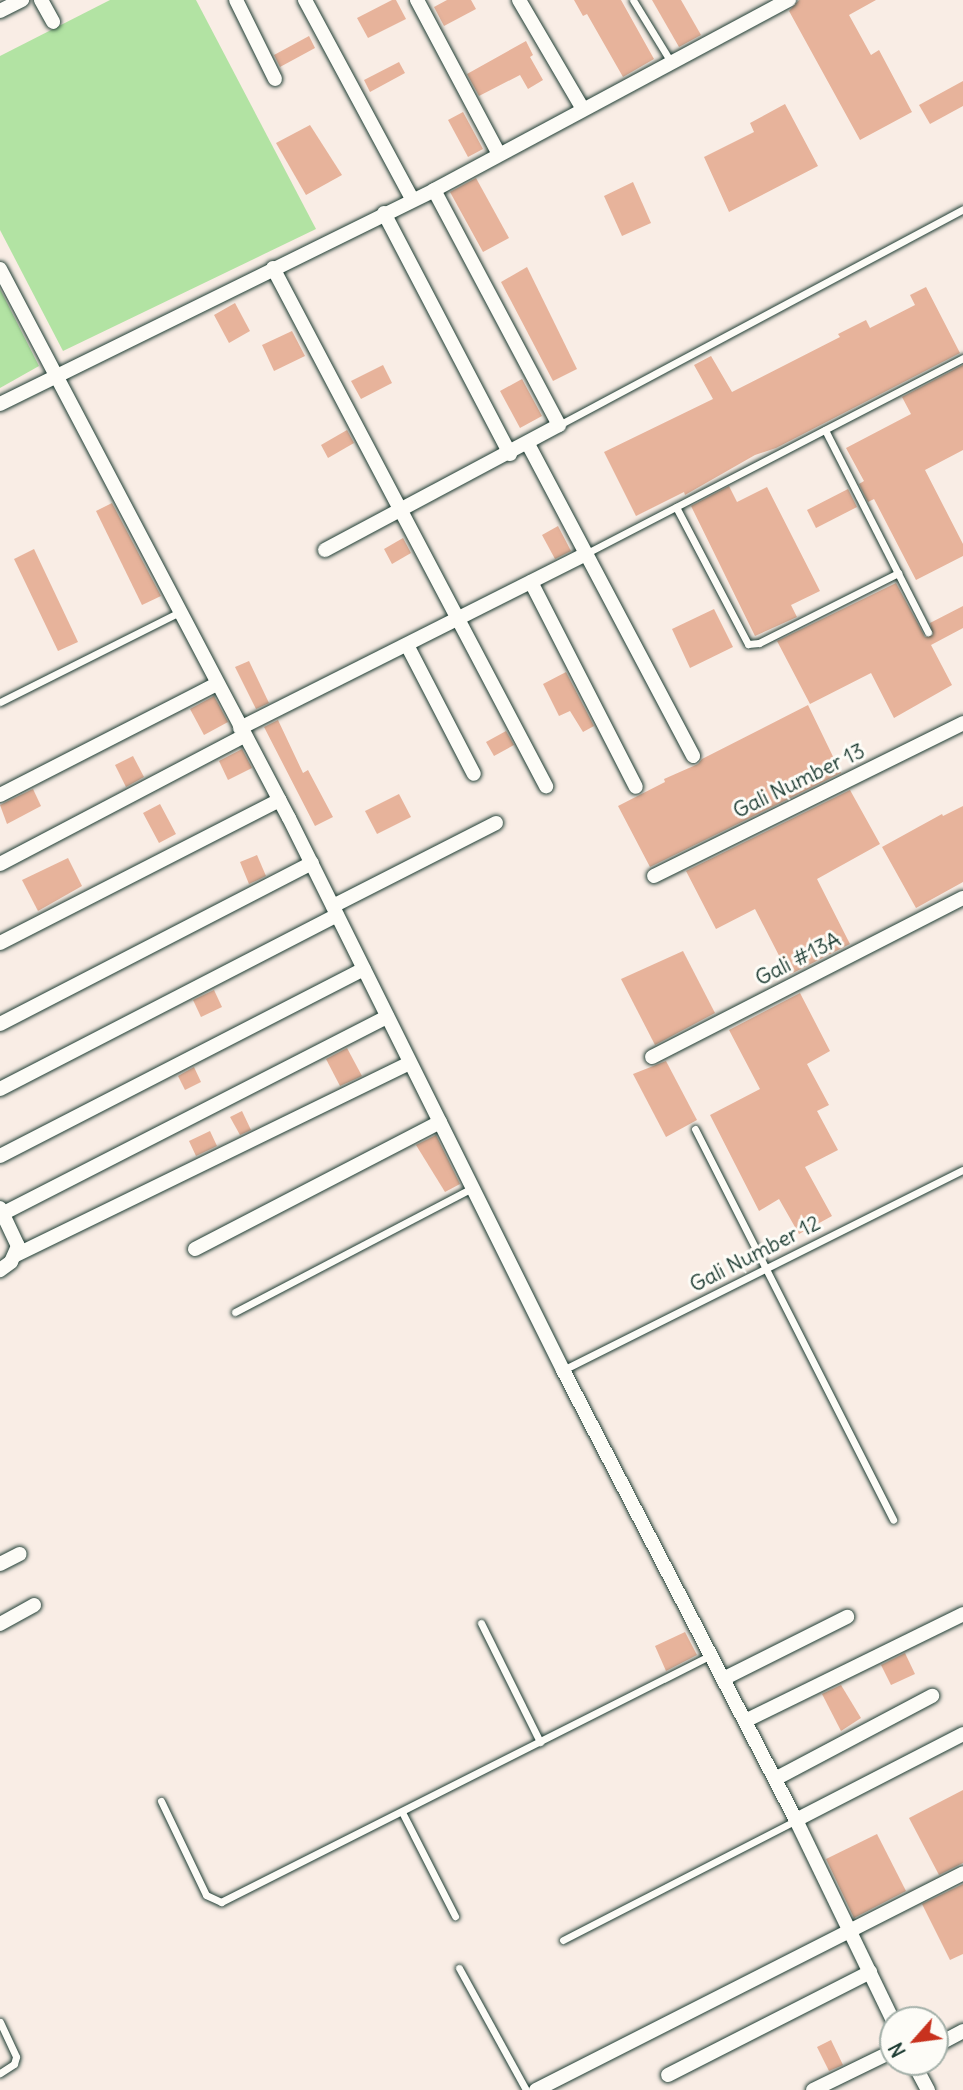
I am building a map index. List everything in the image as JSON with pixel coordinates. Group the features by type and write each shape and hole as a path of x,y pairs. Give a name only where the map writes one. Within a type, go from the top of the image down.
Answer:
{"street":[{"path":"0,11 22,0"},
{"path":"41,0 53,22"},
{"path":"236,0 275,79"},
{"path":"305,0 412,199"},
{"path":"417,0 499,154"},
{"path":"519,0 583,109"},
{"path":"0,404 434,190 789,0"},
{"path":"325,550 510,454 559,425 434,190"},
{"path":"384,213 510,454"},
{"path":"273,268 546,786"},
{"path":"0,269 312,863 563,1370 796,1820 886,2006"},
{"path":"528,444 693,756"},
{"path":"0,863 242,732 586,554"},
{"path":"531,582 636,787"},
{"path":"407,645 474,774"},
{"path":"0,795 217,684"},
{"name":"Gali Number 13","path":"654,876 963,723"},
{"path":"0,943 279,800"},
{"path":"0,1089 496,822"},
{"path":"0,1024 312,863"},
{"name":"Gali #13A","path":"652,1057 963,898"},
{"path":"0,1156 364,969"},
{"path":"16,1255 18,1246 1,1212 387,1017"},
{"path":"0,1270 16,1255 410,1063"},
{"path":"195,1249 439,1122"},
{"path":"0,1563 20,1554"},
{"path":"0,1624 34,1605"},
{"path":"745,1721 963,1614"},
{"path":"723,1679 847,1616"},
{"path":"775,1779 932,1696"},
{"path":"796,1820 963,1734"},
{"path":"541,2089 963,1873"},
{"path":"668,2075 870,1972"},
{"path":"813,2090 879,2058"}],"lane":[{"path":"634,0 671,62"},
{"path":"559,425 963,209"},
{"path":"586,554 963,358"},
{"path":"825,430 928,632"},
{"path":"676,507 748,644 759,643 898,573"},
{"path":"0,702 181,611"},
{"path":"695,1129 894,1520"},
{"name":"Gali Number 12","path":"563,1370 963,1170"},
{"path":"235,1311 473,1188"},
{"path":"481,1623 540,1742"},
{"path":"161,1801 206,1895 221,1902 711,1655"},
{"path":"402,1812 455,1916"},
{"path":"563,1940 796,1820"},
{"path":"459,1968 526,2090"},
{"path":"0,2022 16,2057 14,2064 0,2073"}],"green space":[{"path":"110,0 196,0 316,229 63,351 0,230 0,56"},
{"path":"0,289 39,366 0,388"}],"building":[{"path":"396,0 406,19 368,38 357,18"},
{"path":"447,0 471,0 476,9 444,26 434,7"},
{"path":"574,0 621,0 654,59 623,77 587,14 583,16"},
{"path":"652,0 681,0 701,35 679,47"},
{"path":"799,0 876,0 849,15 871,55 879,50 912,112 860,140 789,11"},
{"path":"309,36 315,48 280,67 274,55"},
{"path":"526,41 533,55 530,57 543,80 528,89 520,75 479,96 467,74"},
{"path":"399,62 405,73 370,92 364,80"},
{"path":"963,81 963,106 930,124 919,105"},
{"path":"785,104 818,166 729,212 704,157 754,132 750,123"},
{"path":"463,112 483,149 468,157 448,120"},
{"path":"310,125 342,175 306,195 276,143"},
{"path":"476,178 509,238 483,252 450,192"},
{"path":"633,182 651,223 622,236 604,196"},
{"path":"527,267 577,369 553,381 501,282"},
{"path":"926,287 960,353 776,448 755,455 685,495 684,492 636,516 604,452 713,399 694,365 711,356 732,392 840,337 838,334 866,320 870,328 915,305 910,295"},
{"path":"235,303 250,331 229,343 214,315"},
{"path":"292,331 305,356 274,371 262,345"},
{"path":"383,365 392,383 361,399 351,381"},
{"path":"963,365 963,450 925,470 963,544 963,556 916,580 874,499 868,502 859,484 864,481 846,448 911,414 902,397"},
{"path":"522,379 542,416 520,428 500,391"},
{"path":"347,430 354,443 328,458 321,445"},
{"path":"729,486 737,502 767,487 820,591 791,605 797,617 755,636 691,506"},
{"path":"848,489 857,507 816,528 807,510"},
{"path":"112,503 161,596 142,605 96,511"},
{"path":"558,526 571,551 555,559 542,535"},
{"path":"403,538 411,553 392,564 384,549"},
{"path":"34,549 78,642 58,651 14,559"},
{"path":"896,583 925,637 933,635 930,623 963,606 963,628 931,645 952,685 894,718 871,673 810,704 777,641"},
{"path":"714,609 733,647 690,668 672,629"},
{"path":"249,661 269,703 256,709 235,667"},
{"path":"566,672 594,726 583,732 570,711 559,716 543,684"},
{"path":"214,696 228,722 204,735 190,709"},
{"path":"808,705 841,773 650,867 618,806 665,782 664,779 698,764 702,759"},
{"path":"278,720 303,773 308,770 333,817 315,826 264,727"},
{"path":"506,731 514,745 494,756 486,742"},
{"path":"242,749 252,768 228,780 219,761"},
{"path":"133,756 144,777 126,787 115,765"},
{"path":"33,789 41,806 7,824 0,805"},
{"path":"850,790 880,844 817,879 850,944 789,975 755,909 716,929 686,871"},
{"path":"399,794 411,817 377,834 365,811"},
{"path":"160,804 176,834 159,843 143,813"},
{"path":"963,806 963,882 916,908 882,847 942,814 943,816"},
{"path":"257,855 266,876 249,884 240,862"},
{"path":"68,858 82,886 38,911 22,880"},
{"path":"683,951 715,1013 655,1045 621,979"},
{"path":"214,990 222,1007 201,1017 193,1000"},
{"path":"800,993 830,1051 807,1064 829,1105 817,1111 838,1150 805,1167 832,1216 799,1234 779,1199 759,1211 710,1115 760,1089 729,1030"},
{"path":"347,1048 362,1076 340,1086 326,1059"},
{"path":"666,1061 697,1120 666,1137 633,1074"},
{"path":"194,1067 201,1082 185,1090 178,1076"},
{"path":"242,1111 251,1130 240,1135 230,1117"},
{"path":"210,1131 217,1146 196,1156 189,1141"},
{"path":"436,1135 460,1184 445,1192 416,1145"},
{"path":"685,1632 697,1655 666,1671 655,1646"},
{"path":"905,1653 915,1674 891,1685 881,1665"},
{"path":"841,1685 861,1718 841,1731 822,1694"},
{"path":"963,1790 963,1863 939,1875 909,1818"},
{"path":"877,1834 906,1891 854,1918 826,1859"},
{"path":"963,1884 963,1954 950,1960 922,1904"},
{"path":"831,2040 843,2065 829,2071 817,2047"}]}
